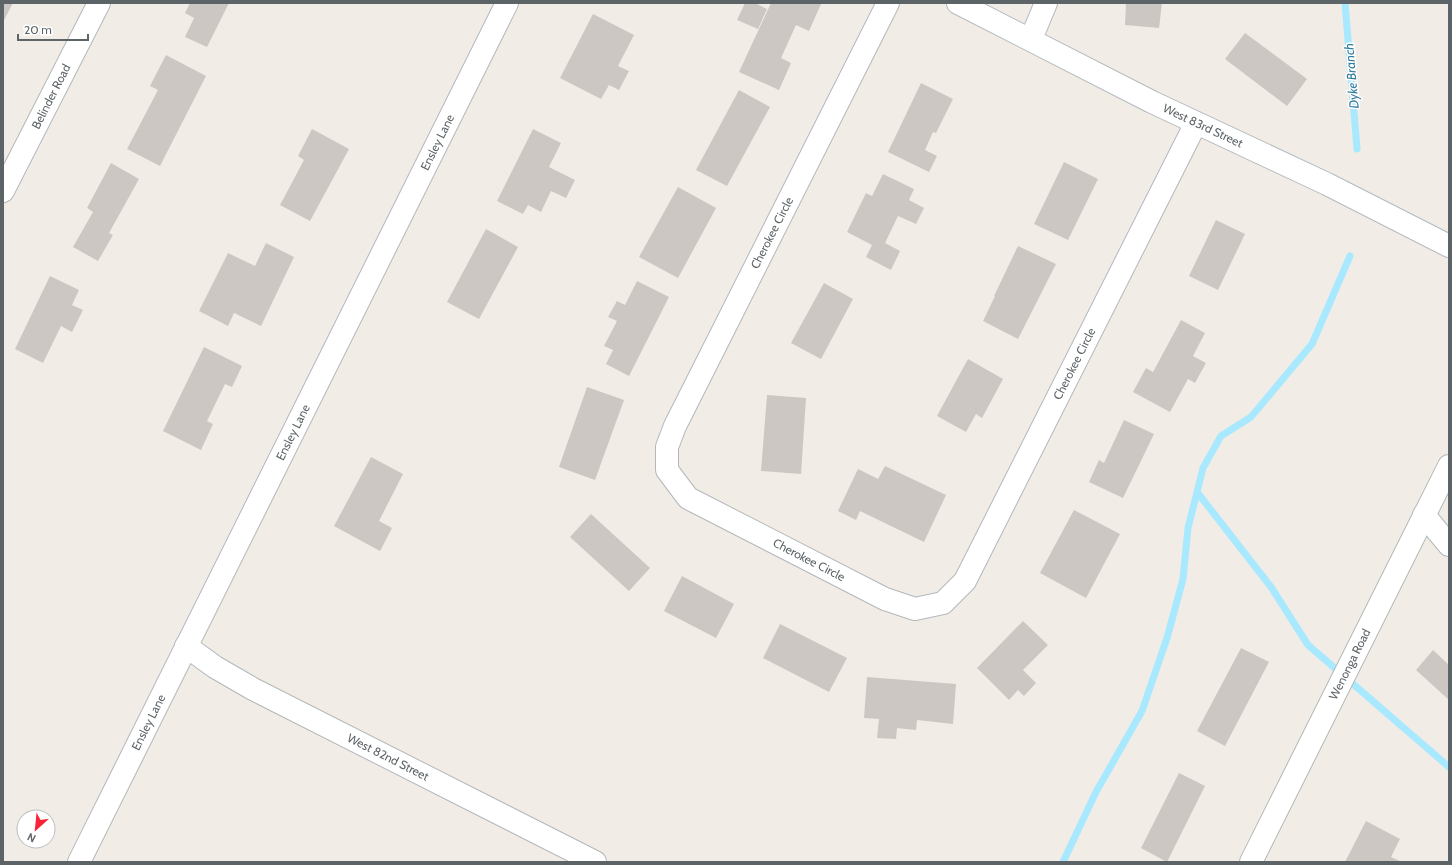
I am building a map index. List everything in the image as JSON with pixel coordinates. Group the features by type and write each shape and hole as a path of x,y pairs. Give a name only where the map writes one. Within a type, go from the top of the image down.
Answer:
{"street":[{"name":"Belinder Road","path":"3,191 99,3"},
{"name":"Ensley Lane","path":"79,862 508,3"},
{"name":"Cherokee Circle","path":"888,3 675,426 667,447 668,470 688,498 885,599 915,610 943,603 966,581 1196,123"},
{"name":"West 83rd Street","path":"958,3 1152,102 1327,184 1449,246"},
{"path":"1031,40 1046,3"},
{"name":"Wenonga Road","path":"1251,862 1449,466"},
{"path":"1424,515 1449,545"},
{"name":"West 82nd Street","path":"186,646 215,667 253,689 595,862"}],"building":[{"path":"3,3 13,3 3,22"},
{"path":"190,3 229,3 207,47 185,37 194,18 185,13"},
{"path":"745,3 755,3 767,9 758,29 737,20"},
{"path":"771,3 821,4 809,31 796,25 781,58 791,63 779,90 739,72"},
{"path":"1126,3 1162,3 1159,28 1125,25"},
{"path":"593,14 634,35 618,66 629,71 619,90 609,85 601,99 560,78"},
{"path":"1245,33 1307,79 1287,106 1225,59"},
{"path":"166,55 206,76 160,166 127,149 158,90 150,86"},
{"path":"921,83 953,99 936,133 933,132 925,150 937,156 929,172 888,152"},
{"path":"739,90 770,107 727,186 696,170"},
{"path":"312,129 349,149 310,221 280,205 304,160 298,156"},
{"path":"533,129 561,143 549,167 575,180 566,198 551,191 541,212 528,205 523,214 497,201"},
{"path":"1064,162 1098,179 1068,240 1034,224"},
{"path":"111,163 139,179 109,233 113,235 98,261 73,247 93,212 87,208"},
{"path":"883,174 914,189 909,200 924,208 916,224 898,216 885,243 900,251 891,270 866,257 872,245 847,232 866,193 872,196"},
{"path":"678,187 716,208 678,278 639,257"},
{"path":"1216,220 1245,234 1218,290 1189,276"},
{"path":"486,229 518,247 479,319 447,302"},
{"path":"266,243 294,257 261,326 234,313 228,326 199,311 228,253 255,266"},
{"path":"1018,246 1056,264 1018,339 983,321"},
{"path":"50,276 79,290 72,305 83,310 72,332 61,326 43,363 15,349"},
{"path":"637,281 669,297 629,376 606,364 613,350 604,346 617,321 608,317 617,301 625,305"},
{"path":"824,283 853,299 821,359 791,343"},
{"path":"1181,320 1205,333 1193,356 1206,363 1195,383 1188,379 1170,412 1133,392 1146,368 1153,372"},
{"path":"204,347 242,366 232,387 225,384 207,421 213,424 201,450 163,431"},
{"path":"968,359 1003,379 982,418 976,414 966,432 937,416"},
{"path":"587,387 624,400 595,480 559,467"},
{"path":"767,395 806,398 801,474 761,471"},
{"path":"1124,420 1154,434 1123,498 1089,482 1099,460 1104,463"},
{"path":"371,457 403,474 379,521 392,528 380,551 334,526"},
{"path":"885,466 946,495 924,542 860,511 856,520 838,511 858,469 878,479"},
{"path":"1074,510 1120,534 1086,598 1040,573"},
{"path":"591,514 650,568 629,591 570,537"},
{"path":"682,576 734,604 716,638 664,611"},
{"path":"1023,621 1048,645 1023,670 1036,683 1024,696 1018,690 1009,700 977,668"},
{"path":"780,624 847,658 829,692 763,658"},
{"path":"1241,648 1269,662 1225,746 1197,731"},
{"path":"1433,650 1449,665 1449,700 1416,670"},
{"path":"867,677 956,684 953,724 917,720 916,730 897,728 896,739 877,738 879,719 864,718"},
{"path":"1179,773 1205,786 1167,862 1141,848"},
{"path":"1366,821 1400,839 1391,857 1402,862 1345,862"}],"waterway":[{"name":"Dyke Branch","path":"1345,3 1357,149"},
{"path":"1350,256 1312,344 1251,417 1221,436 1203,468 1197,492 1271,587 1308,645 1449,767"},
{"path":"1063,862 1096,792 1142,711 1167,638 1183,579 1188,528 1197,492"}]}
